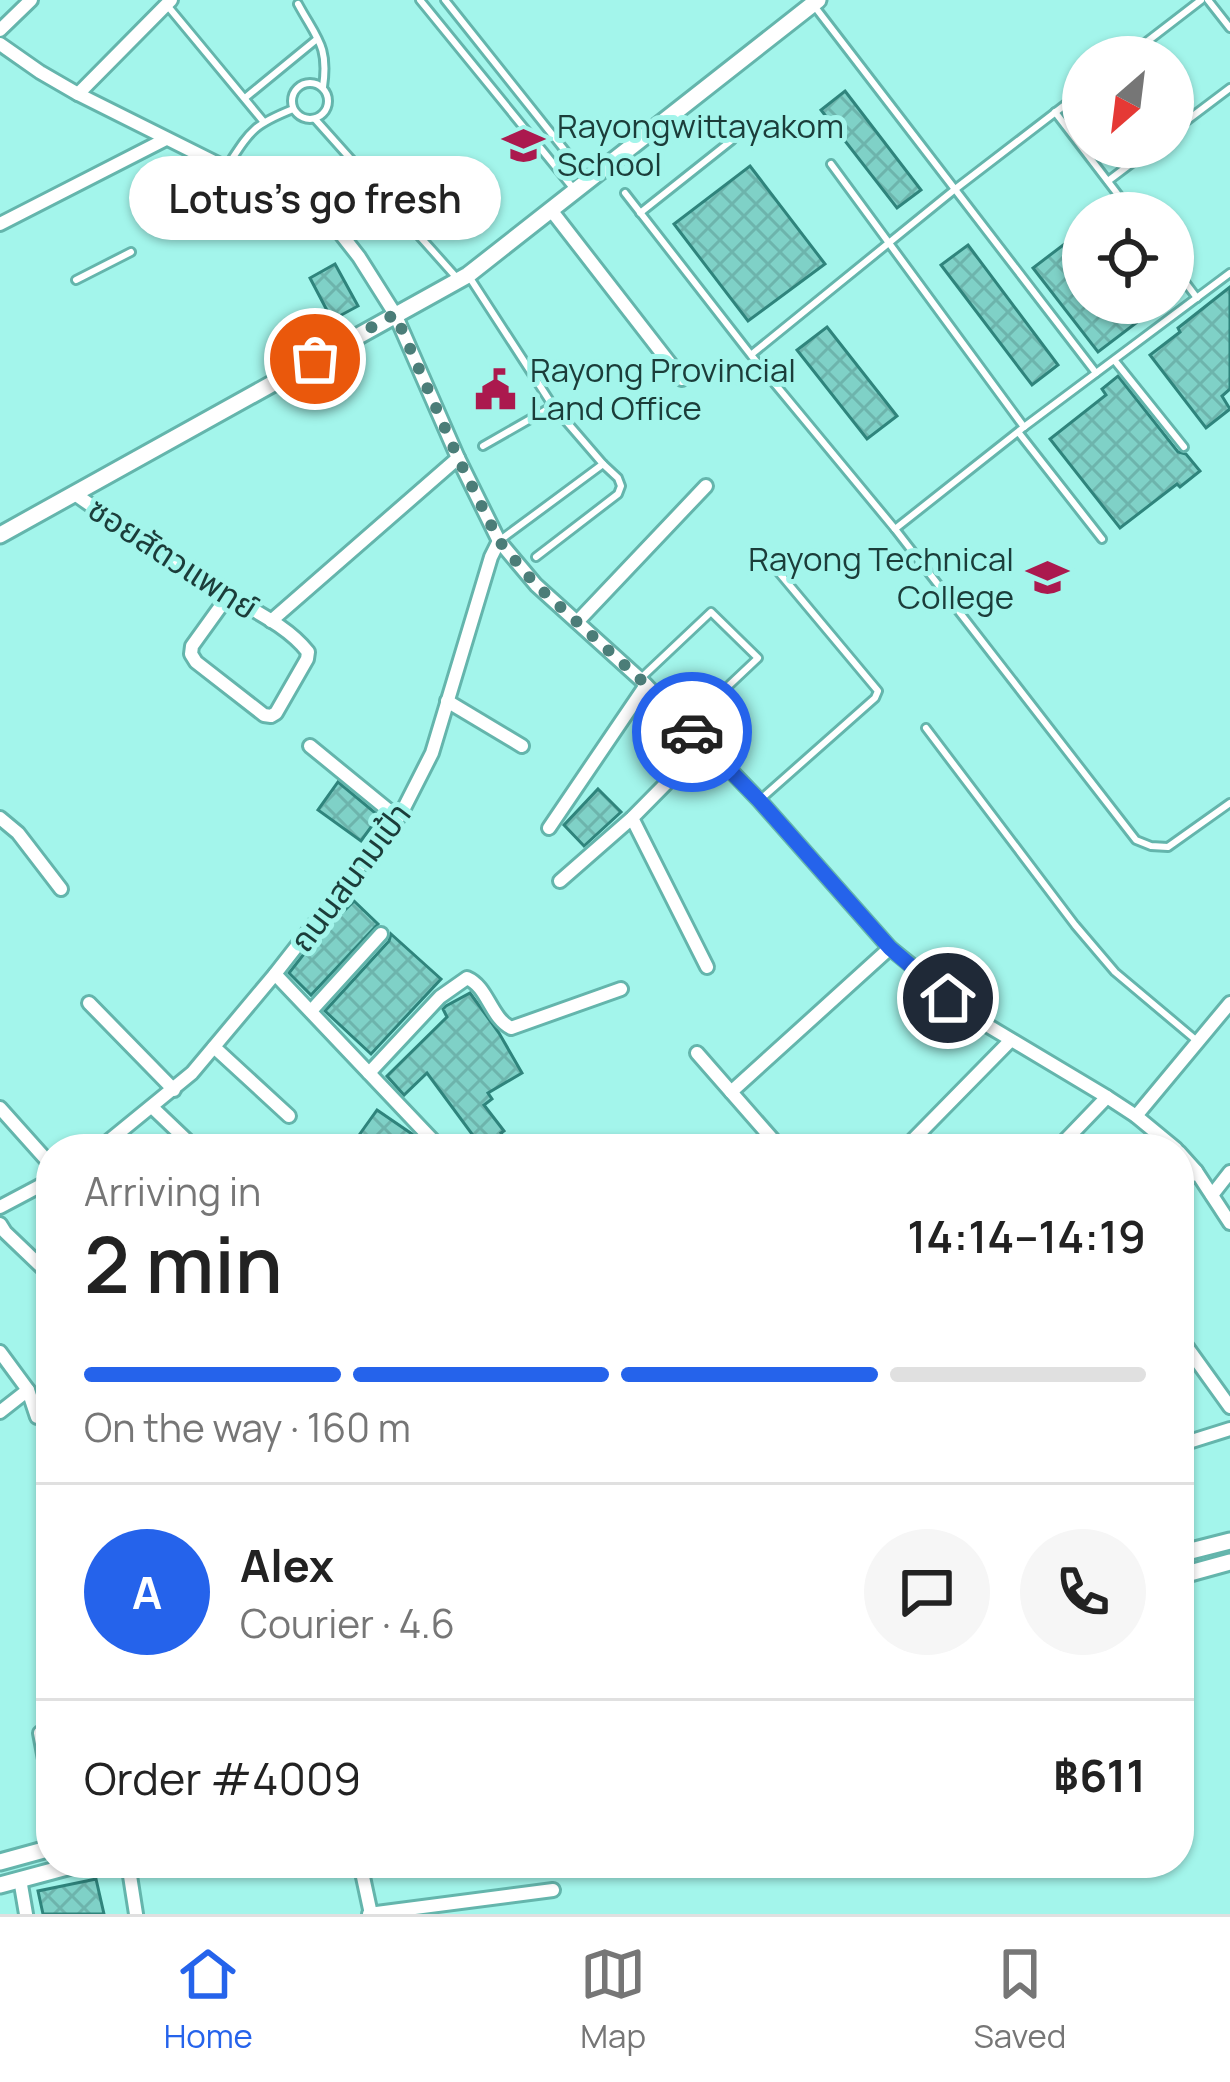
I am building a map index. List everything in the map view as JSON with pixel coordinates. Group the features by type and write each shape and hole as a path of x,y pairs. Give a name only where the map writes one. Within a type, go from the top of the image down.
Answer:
{"street":[{"path":"0,30 31,0"},
{"path":"78,94 167,1"},
{"path":"0,535 463,277 816,2"},
{"path":"0,44 78,94 329,220 395,314 499,541 536,585 705,744 890,948 948,998 1158,1134"},
{"path":"0,224 166,139"},
{"path":"551,210 682,379"},
{"name":"ซอยสัตวแพทย์","path":"271,621 458,458"},
{"path":"577,622 706,486"},
{"name":"ซอยสัตวแพทย์","path":"75,494 303,645 307,659 271,716 191,654 228,596"},
{"name":"ถนนสนามเป้า","path":"118,1134 174,1090 214,1047 398,818 432,753 499,541"},
{"path":"549,828 643,682"},
{"path":"447,701 522,746"},
{"path":"560,880 632,818 705,744"},
{"path":"310,746 398,818"},
{"path":"0,818 18,832 61,889"},
{"path":"632,818 707,967"},
{"path":"311,1011 381,934"},
{"path":"731,1092 890,948"},
{"path":"275,974 427,1134"},
{"path":"369,1073 440,997 466,978 476,982 503,1024 511,1028 621,989"},
{"path":"89,1003 174,1090"},
{"path":"1136,1116 1230,1003"},
{"path":"919,1134 1011,1040"},
{"path":"214,1047 290,1117"},
{"path":"697,1053 768,1134"},
{"path":"1071,1134 1107,1097"},
{"path":"152,1107 180,1134"},
{"path":"0,1108 36,1148"},
{"path":"1194,1169 1230,1223"},
{"path":"1212,1195 1230,1172"},
{"path":"0,1207 36,1188"},
{"path":"0,1224 36,1261"},
{"path":"0,1352 28,1390 36,1414"},
{"path":"1194,1357 1230,1407"},
{"path":"0,1412 28,1390"},
{"path":"1194,1440 1230,1429"},
{"path":"1194,1550 1230,1541"},
{"path":"1194,1572 1230,1562"},
{"path":"0,1862 36,1852"},
{"path":"0,1885 36,1875"},
{"path":"130,1878 136,1914"},
{"path":"363,1878 370,1914 553,1890"},
{"path":"20,1879 26,1914"}],"lane":[{"path":"420,0 582,185"},
{"path":"445,0 582,185"},
{"path":"1155,36 1204,0 1230,28"},
{"path":"167,1 263,121"},
{"path":"816,2 1096,373"},
{"path":"298,4 324,50 323,87 328,105 316,119 303,118 293,109 298,86 311,82 323,87"},
{"path":"245,98 317,39"},
{"path":"1194,115 1230,88"},
{"path":"751,355 1062,107"},
{"path":"226,168 263,121 293,109"},
{"path":"1055,112 1116,192"},
{"path":"316,119 463,277 553,406 618,478 617,494 536,557"},
{"path":"640,213 732,140"},
{"path":"831,164 1102,539"},
{"path":"1108,181 1125,168"},
{"path":"625,193 895,529 1136,840 1168,847 1230,803"},
{"path":"76,280 131,252"},
{"path":"895,529 1230,272"},
{"path":"1194,294 1197,298"},
{"path":"1114,360 1184,447"},
{"path":"483,446 553,406"},
{"path":"499,541 603,464"},
{"path":"759,800 878,691 771,563"},
{"path":"643,682 711,612 758,658 686,725"},
{"path":"926,728 1115,972 1197,1041"}],"building":[{"path":"845,91 921,190 897,208 821,110"},
{"path":"750,166 825,264 748,321 674,224"},
{"path":"968,245 1058,365 1032,385 941,265"},
{"path":"1062,246 1062,305 1033,268"},
{"path":"335,264 358,306 332,320 310,278"},
{"path":"1230,287 1230,389 1222,396 1230,409 1206,428 1150,355 1180,332 1183,324 1194,324 1194,315"},
{"path":"1076,324 1135,324 1098,352"},
{"path":"827,327 897,416 867,439 797,350"},
{"path":"1118,376 1178,452 1186,454 1200,471 1120,528 1050,439 1106,395 1102,389"},
{"path":"338,782 379,816 361,841 318,810"},
{"path":"598,789 621,812 584,846 564,825"},
{"path":"354,901 378,924 311,995 289,973"},
{"path":"391,934 441,979 371,1054 325,1011"},
{"path":"470,993 522,1073 488,1093 492,1099 484,1105 502,1134 472,1134 427,1073 404,1095 387,1076 447,1017 446,1006"},
{"path":"377,1110 412,1134 360,1134"},
{"path":"96,1879 104,1914 43,1914 38,1891"}],"way so far":[{"path":"315,359 395,314 499,541 536,585 692,732"}],"place":[{"name":"Rayongwittayakom School","path":"523,145"},
{"name":"Lotus's go fresh","path":"315,359"},
{"name":"Rayong Provincial Land Office","path":"496,389"},
{"name":"Rayong Technical College","path":"1048,578"}],"route":[{"path":"692,732 890,948 948,998"}]}
